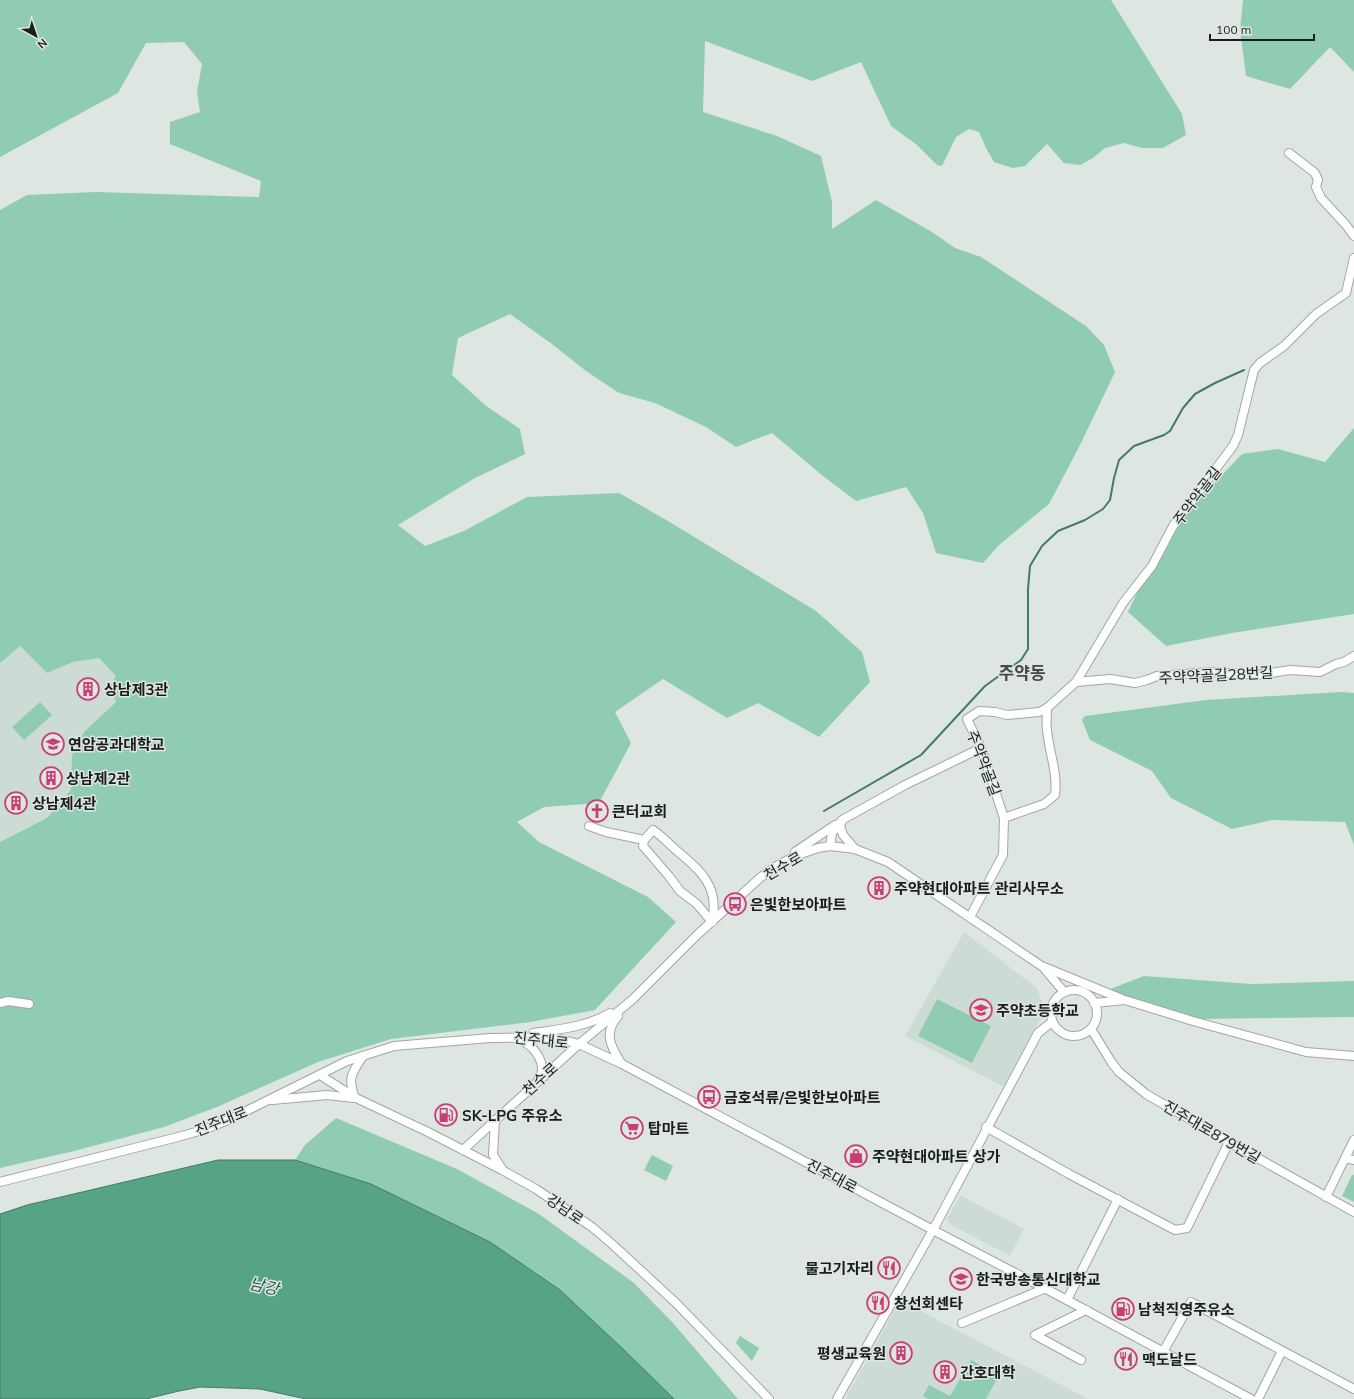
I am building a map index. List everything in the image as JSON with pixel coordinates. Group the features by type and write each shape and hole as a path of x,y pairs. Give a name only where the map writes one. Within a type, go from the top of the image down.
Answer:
{"street":[{"path":"1289,152 1315,173 1318,180 1316,187 1321,198 1354,236"},
{"name":"주약약골길","path":"970,917 1003,855 1004,818 981,748 967,719 979,711 995,712 1007,715 1039,712 1047,708 1076,682 1123,603 1152,566 1173,526 1233,446 1238,435 1254,370 1260,363 1284,346 1316,314 1346,293 1354,258"},
{"name":"주약약골길28번길","path":"1076,682 1110,679 1135,683 1157,676 1212,672 1258,675 1290,670 1320,672 1354,656"},
{"path":"1004,818 1044,804 1056,795 1057,785 1046,729 1047,708"},
{"path":"761,877 777,864 842,820 905,785 981,748"},
{"path":"830,846 832,832 842,820"},
{"path":"842,820 840,826 843,835 855,849"},
{"path":"589,826 606,832 644,840"},
{"path":"653,830 688,860 705,877 710,887 715,909 712,922 697,904 680,891 643,846 644,840 653,830"},
{"name":"천수로","path":"463,1150 579,1044 633,999 712,922 761,877 786,860 822,847 830,846 855,849 888,862 1043,967 1064,992"},
{"path":"1043,967 1125,1000 1193,1021 1306,1052 1354,1056"},
{"path":"1078,990 1090,997 1094,1003 1097,1010 1091,1029 1079,1036 1066,1035 1055,1028 1050,1016 1051,1009 1053,1002 1064,992 1078,990"},
{"path":"507,1037 556,1030 590,1023 600,1019 633,999"},
{"path":"622,1064 613,1051 610,1042 610,1032 612,1022 633,999"},
{"path":"1094,1003 1125,1000"},
{"path":"0,1003 8,1001 29,1004"},
{"path":"837,1399 933,1230 986,1127 1003,1100 1038,1033 1052,1022"},
{"name":"진주대로879번길","path":"1091,1029 1112,1063 1130,1082 1162,1104 1354,1212"},
{"path":"507,1037 529,1044 536,1052 542,1068 542,1073 537,1083"},
{"name":"진주대로","path":"0,1182 203,1130 228,1120 347,1061 394,1046 454,1040 507,1037 546,1037 560,1039 579,1044 622,1064 933,1230 1046,1288 1251,1399"},
{"path":"356,1098 351,1088 350,1076 363,1056"},
{"name":"강남로","path":"320,1074 356,1098 428,1132 502,1170 536,1189 557,1203 612,1244 698,1325 770,1399"},
{"path":"267,1100 327,1095 356,1098"},
{"path":"495,1120 493,1155 502,1170"},
{"path":"986,1127 1069,1174 1175,1230 1187,1228 1229,1142"},
{"path":"1326,1197 1354,1140"},
{"path":"1345,1158 1354,1160"},
{"path":"1067,1300 1118,1199"},
{"path":"962,1323 1046,1288"},
{"path":"1163,1352 1191,1302 1354,1389"},
{"path":"1081,1360 1035,1335 1086,1310"},
{"path":"1258,1399 1282,1351"}],"shaded area":[{"path":"0,0 1111,0 1182,114 1186,135 1163,148 1142,148 1124,143 1105,148 1093,158 1080,165 1064,163 1047,144 1025,166 1013,168 994,162 979,132 969,129 956,137 942,166 937,165 917,145 891,126 861,62 812,81 705,41 703,112 777,136 821,156 832,202 832,229 876,200 932,232 955,248 981,257 1086,326 1104,345 1115,372 1080,445 1049,504 999,545 983,563 936,553 923,513 906,487 856,501 823,476 772,433 736,447 706,427 655,403 619,393 586,371 510,314 458,338 452,375 485,405 520,429 525,454 475,478 398,525 425,546 464,531 527,497 619,493 816,611 862,652 870,682 819,737 758,703 727,718 663,679 615,712 631,743 599,803 544,807 517,822 539,842 648,897 676,922 595,1010 530,1022 391,1039 318,1062 217,1107 164,1127 74,1151 0,1168 0,842 47,818 71,790 72,755 84,732 116,702 110,687 116,676 99,658 73,662 47,673 20,646 0,663 0,210 27,195 96,192 259,197 261,181 170,144 170,122 200,112 197,92 202,64 184,42 146,43 118,93 0,157"},
{"path":"1243,0 1354,0 1354,72 1330,47 1290,89 1246,76 1240,30"},
{"path":"1354,428 1354,614 1232,633 1166,646 1128,612 1165,534 1242,454 1278,449 1325,462"},
{"name":"연암공과대학교","path":"0,550 141,669 70,819 0,858"},
{"path":"1341,692 1354,693 1354,845 1345,822 1272,820 1232,829 1171,798 1152,771 1090,740 1082,720 1085,716 1206,700"},
{"path":"40,702 52,715 24,740 12,727"},
{"name":"주약초등학교","path":"964,932 1037,988 1042,1002 1041,1018 1004,1087 905,1036"},
{"path":"1144,976 1252,984 1354,981 1354,1017 1197,1019 1105,991"},
{"path":"937,999 991,1026 972,1063 918,1036"},
{"path":"336,1118 457,1169 539,1214 634,1283 673,1323 738,1399 674,1399 560,1290 490,1242 371,1184 295,1160 305,1145"},
{"path":"652,1155 673,1166 666,1181 644,1170"},
{"path":"1352,1175 1354,1175 1354,1202 1342,1196"},
{"path":"960,1195 1024,1229 1010,1256 950,1224 947,1219"},
{"path":"900,1300 1088,1399 845,1399"},
{"path":"740,1336 759,1348 752,1361 736,1343"},
{"path":"971,1360 999,1375 986,1399 929,1399 923,1396 929,1385 950,1396"}],"water":[{"name":"남강","path":"218,1160 295,1160 371,1184 490,1242 560,1290 674,1399 306,1399 260,1389 200,1387 146,1399 0,1399 0,1214 27,1205"}],"waterway":[{"path":"824,811 921,755 985,686 1021,660 1028,649 1028,589 1030,566 1042,546 1058,531 1085,520 1103,509 1110,500 1119,460 1134,446 1164,435 1170,431 1183,408 1195,394 1244,370"}],"place":[{"name":"상남제3관","path":"88,689"},
{"name":"연암공과대학교","path":"53,744"},
{"name":"상남제2관","path":"51,778"},
{"name":"상남제4관","path":"16,803"},
{"name":"큰터교회","path":"597,811"},
{"name":"주약현대아파트 관리사무소","path":"879,888"},
{"name":"은빛한보아파트","path":"735,904"},
{"name":"주약초등학교","path":"981,1010"},
{"name":"금호석류/은빛한보아파트","path":"709,1097"},
{"name":"SK-LPG 주유소","path":"446,1115"},
{"name":"탑마트","path":"632,1128"},
{"name":"주약현대아파트 상가","path":"856,1156"},
{"name":"물고기자리","path":"889,1268"},
{"name":"한국방송통신대학교","path":"961,1279"},
{"name":"창선회센타","path":"878,1303"},
{"name":"남척직영주유소","path":"1123,1309"},
{"name":"평생교육원","path":"901,1353"},
{"name":"맥도날드","path":"1126,1359"},
{"name":"간호대학","path":"945,1372"}],"district":[{"name":"주약동","path":"1022,672"}]}
